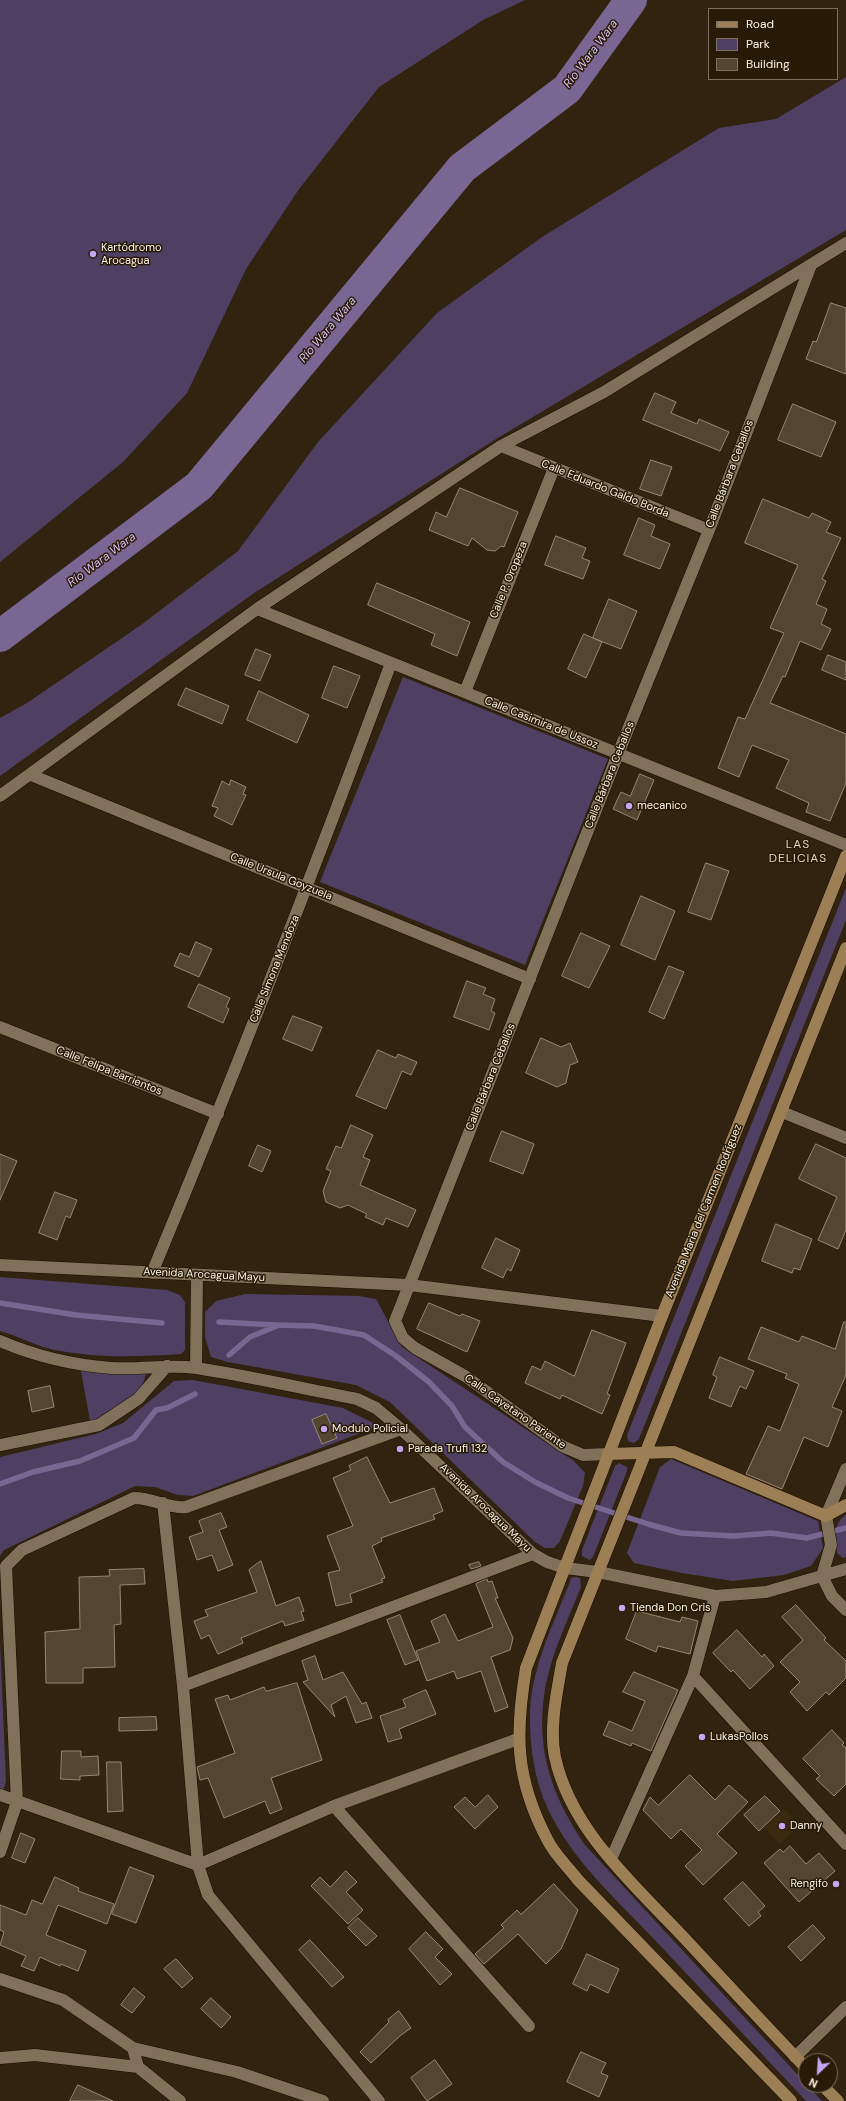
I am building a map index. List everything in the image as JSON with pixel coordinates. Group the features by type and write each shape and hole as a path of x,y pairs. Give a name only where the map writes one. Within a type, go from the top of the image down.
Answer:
{"street":[{"path":"0,796 258,609 501,446 604,392 846,243"},
{"name":"Calle Bárbara Ceballos","path":"408,1285 618,754 709,530 811,265"},
{"name":"Calle Eduardo Galdo Borda","path":"501,446 709,530"},
{"name":"Calle P. Oropeza","path":"465,692 554,468"},
{"name":"Calle Casimira de Ussoz","path":"258,609 846,845"},
{"name":"Calle Simona Mendoza","path":"152,1273 218,1114 307,888 391,663"},
{"name":"Calle Ursula Goyzuela","path":"31,775 530,979"},
{"name":"Avenida Maria del Carmen Rodríguez","path":"791,2101 578,1880 547,1840 525,1789 518,1739 520,1705 526,1668 662,1316 846,856"},
{"path":"798,2060 611,1859 582,1819 567,1792 555,1756 554,1709 562,1663 846,948"},
{"name":"Calle Felipa Barrientos","path":"0,1027 218,1114"},
{"path":"782,1112 846,1138"},
{"name":"Avenida Arocagua Mayu","path":"0,1265 196,1276 408,1285 662,1316"},
{"path":"196,1276 196,1368"},
{"name":"Calle Cayetano Pariente","path":"408,1285 395,1321 403,1338 415,1348 465,1376 562,1446 583,1455 674,1452 826,1516"},
{"name":"Avenida Arocagua Mayu","path":"0,1341 24,1351 75,1364 112,1368 167,1366 196,1368 357,1399 376,1408 401,1429 533,1554 547,1562 565,1568 598,1572 714,1596 766,1592 846,1569"},
{"path":"0,1445 99,1425 138,1400 167,1366"},
{"path":"0,1852 17,1802 6,1566 22,1550 134,1498 147,1498 176,1508 186,1507 401,1429"},
{"path":"846,1469 826,1516 831,1545 822,1576 832,1596 846,1610"},
{"path":"163,1503 183,1686 198,1865 208,1895 379,2101"},
{"path":"826,1516 846,1505"},
{"path":"183,1686 533,1554"},
{"path":"611,1859 693,1676 714,1596"},
{"path":"693,1676 846,1844"},
{"path":"0,1795 198,1865 334,1806 518,1739"},
{"path":"334,1806 529,2026"},
{"path":"0,1979 63,2000 133,2048 237,2072 323,2101"},
{"path":"795,2057 846,2007"},
{"path":"133,2048 138,2068"},
{"path":"0,2058 35,2055 138,2068 180,2101"},
{"path":"830,2093 838,2101"}],"shaded area":[{"path":"784,1809 800,1825 780,1844 765,1828"}],"green space":[{"path":"0,0 525,0 483,20 379,87 299,189 246,269 187,393 123,462 0,562"},
{"path":"846,77 846,230 496,439 254,593 0,776 0,718 27,703 141,625 238,551 318,442 437,313 542,237 719,128 776,119"},
{"path":"403,677 608,759 525,965 320,882"},
{"path":"846,888 846,920 639,1439 634,1443 628,1441 627,1435"},
{"path":"0,1277 167,1290 180,1295 185,1302 185,1350 181,1354 146,1356 78,1354 43,1347 0,1331"},
{"path":"245,1294 359,1296 376,1299 402,1347 574,1461 585,1473 583,1486 560,1541 554,1548 545,1548 535,1542 390,1402 356,1385 228,1362 211,1357 205,1337 205,1312 216,1301"},
{"path":"81,1371 146,1372 144,1382 133,1398 117,1410 90,1421"},
{"path":"193,1380 343,1408 379,1426 193,1496 178,1495 155,1487 135,1486 4,1550 0,1556 0,1457 96,1434 123,1423 174,1381"},
{"path":"671,1459 818,1521 823,1548 811,1566 784,1575 733,1581 682,1573 634,1563 627,1553 660,1467"},
{"path":"619,1463 627,1467 627,1471 593,1557 590,1560 582,1556 582,1550 615,1466"},
{"path":"846,1515 846,1557 843,1558 837,1553 836,1532 839,1522"},
{"path":"571,1578 580,1578 581,1587 554,1654 546,1682 542,1717 545,1757 556,1793 574,1828 585,1845 798,2075 798,2092 595,1878 569,1845 558,1828 543,1799 534,1765 530,1731 533,1684 543,1649"},
{"path":"0,1641 6,1781 0,1802"},
{"path":"798,2093 815,2093 822,2101 806,2101"}],"building":[{"path":"831,303 846,308 846,374 806,359 813,341 816,342"},
{"path":"655,393 676,402 671,413 697,424 699,419 729,432 720,451 643,420"},
{"path":"793,404 836,422 821,457 778,440"},
{"path":"651,460 672,467 661,496 640,489"},
{"path":"460,488 518,512 504,547 501,546 495,551 487,550 472,538 468,546 429,530 436,512 446,517"},
{"path":"763,499 809,518 812,513 831,522 826,532 841,538 822,579 826,581 816,604 827,609 821,624 831,629 821,650 800,641 785,677 783,676 770,703 846,734 846,783 830,821 806,812 809,803 776,788 789,760 752,745 739,777 718,768 738,717 745,719 784,633 770,628 798,565 745,543"},
{"path":"639,518 655,525 651,536 670,544 660,569 624,555"},
{"path":"556,536 586,548 582,558 590,561 583,579 545,565"},
{"path":"377,583 470,622 457,656 431,645 435,634 368,605"},
{"path":"609,599 637,611 621,649 593,638"},
{"path":"584,634 602,642 586,678 568,669"},
{"path":"256,649 271,655 260,681 245,675"},
{"path":"828,655 846,662 846,680 822,670"},
{"path":"334,666 360,676 347,708 322,698"},
{"path":"186,688 229,706 222,724 178,705"},
{"path":"259,691 309,715 297,743 247,720"},
{"path":"640,774 654,780 637,820 613,809 621,792 630,796"},
{"path":"231,780 246,787 243,794 246,795 232,825 214,816 218,808 212,806 222,781 229,785"},
{"path":"706,863 729,871 711,920 688,912"},
{"path":"641,896 675,911 655,960 621,945"},
{"path":"581,933 610,946 589,988 562,976"},
{"path":"196,942 212,949 199,977 174,966 180,953 189,957"},
{"path":"669,966 684,972 664,1019 649,1012"},
{"path":"467,981 486,988 483,994 495,999 491,1011 495,1013 489,1030 454,1017"},
{"path":"199,984 230,998 226,1007 229,1009 223,1023 188,1007"},
{"path":"293,1016 322,1027 312,1051 283,1039"},
{"path":"541,1038 561,1047 570,1043 578,1062 570,1065 566,1083 557,1087 526,1073"},
{"path":"378,1050 396,1058 398,1054 417,1062 411,1075 402,1071 386,1109 356,1096"},
{"path":"351,1125 373,1135 363,1157 370,1160 360,1185 416,1210 408,1227 386,1218 383,1225 365,1217 367,1214 348,1205 340,1208 326,1202 323,1191 331,1171 326,1169 336,1146 341,1148"},
{"path":"502,1131 534,1144 523,1174 490,1161"},
{"path":"816,1144 846,1158 846,1230 838,1249 818,1240 837,1197 799,1179"},
{"path":"258,1145 271,1151 262,1172 249,1166"},
{"path":"0,1154 17,1161 0,1200"},
{"path":"55,1192 77,1200 70,1218 66,1216 57,1240 39,1233"},
{"path":"776,1224 812,1239 800,1270 794,1268 792,1273 762,1261"},
{"path":"496,1238 520,1250 511,1271 507,1269 503,1278 482,1268"},
{"path":"429,1303 460,1316 462,1314 480,1321 467,1352 417,1329"},
{"path":"844,1322 846,1322 846,1375 832,1407 842,1411 828,1447 804,1437 782,1489 746,1474 768,1426 780,1431 799,1384 785,1378 787,1374 748,1359 761,1327 799,1342 802,1336 835,1349"},
{"path":"592,1330 626,1343 607,1394 610,1395 602,1414 562,1395 560,1399 525,1383 532,1366 541,1370 545,1361 574,1376"},
{"path":"720,1357 754,1371 746,1389 740,1386 731,1407 709,1398 717,1377 713,1375"},
{"path":"50,1386 54,1407 32,1412 28,1391"},
{"name":"Modulo Policial","path":"326,1414 337,1438 322,1444 312,1420"},
{"path":"367,1457 390,1503 434,1488 443,1511 433,1515 435,1519 381,1538 382,1541 372,1546 385,1578 381,1579 383,1582 350,1594 352,1602 336,1606 328,1573 340,1570 327,1536 353,1526 333,1478 351,1470 349,1466"},
{"path":"221,1513 227,1527 219,1530 233,1565 218,1571 212,1555 197,1560 189,1537 203,1532 199,1521"},
{"path":"261,1561 276,1606 299,1597 304,1611 301,1612 304,1620 285,1626 283,1621 241,1638 243,1643 218,1654 209,1635 201,1639 194,1621 208,1616 205,1610 257,1592 249,1570"},
{"path":"479,1562 481,1566 471,1569 469,1565"},
{"path":"144,1569 145,1584 120,1585 121,1624 114,1625 115,1667 83,1668 83,1683 46,1683 45,1632 80,1629 79,1577 110,1576 109,1570"},
{"path":"487,1579 488,1582 492,1581 498,1598 495,1598 513,1638 510,1650 491,1657 508,1707 495,1712 481,1671 457,1679 454,1671 427,1681 416,1651 440,1642 431,1621 445,1614 458,1641 493,1627 476,1584"},
{"path":"796,1605 826,1638 824,1640 846,1661 846,1678 829,1695 826,1692 807,1711 790,1692 800,1682 780,1662 803,1640 782,1617"},
{"path":"637,1611 680,1622 682,1617 698,1621 690,1654 658,1646 656,1652 626,1639"},
{"path":"400,1615 418,1660 405,1665 387,1620"},
{"path":"737,1630 762,1657 764,1654 774,1666 750,1689 733,1670 731,1672 713,1653"},
{"path":"315,1656 323,1680 343,1672 362,1704 366,1702 372,1718 356,1723 346,1696 331,1705 335,1717 303,1682 308,1680 302,1661"},
{"path":"634,1672 678,1690 651,1751 632,1743 631,1746 603,1735 609,1721 632,1731 645,1701 623,1692"},
{"path":"297,1683 322,1760 271,1778 282,1809 270,1814 265,1801 224,1818 208,1778 200,1780 197,1767 235,1753 215,1699 228,1695 230,1700 264,1687 266,1691"},
{"path":"426,1690 436,1714 399,1729 402,1738 388,1742 380,1716 406,1707 403,1700"},
{"path":"156,1717 157,1730 119,1731 119,1718"},
{"path":"832,1730 844,1743 842,1745 846,1748 846,1784 834,1796 816,1779 820,1776 803,1759"},
{"path":"62,1751 81,1751 81,1757 98,1756 99,1775 80,1776 80,1780 61,1779"},
{"path":"107,1762 121,1762 123,1811 108,1812"},
{"path":"690,1775 715,1800 729,1785 748,1802 717,1834 737,1853 703,1885 685,1866 702,1850 681,1829 671,1839 643,1810 650,1797 658,1805"},
{"path":"488,1795 498,1807 475,1829 454,1807 465,1797 475,1807"},
{"path":"765,1796 780,1811 759,1831 744,1815"},
{"path":"21,1833 35,1839 25,1863 12,1858"},
{"path":"790,1846 806,1864 819,1853 835,1871 799,1902 764,1863 780,1849 783,1852"},
{"path":"130,1867 154,1876 136,1923 112,1914"},
{"path":"346,1871 357,1882 346,1892 363,1910 348,1924 311,1886 320,1877 330,1887"},
{"path":"55,1877 79,1888 78,1891 114,1904 107,1924 58,1905 46,1935 86,1951 78,1971 61,1964 60,1966 40,1957 34,1971 21,1966 26,1956 0,1945 4,1932 0,1930 0,1905 26,1915 32,1900 42,1904"},
{"path":"743,1882 765,1906 758,1912 761,1916 749,1926 724,1899"},
{"path":"554,1884 578,1910 561,1949 546,1964 518,1934 484,1964 475,1954 504,1928 501,1925 517,1910 521,1914"},
{"path":"358,1918 377,1936 366,1946 348,1928"},
{"path":"813,1925 825,1938 801,1961 788,1947"},
{"path":"426,1932 443,1949 435,1957 452,1974 440,1985 409,1949"},
{"path":"310,1940 344,1977 332,1987 299,1950"},
{"path":"587,1954 619,1969 608,1993 590,1984 587,1991 573,1984"},
{"path":"176,1959 193,1978 182,1988 164,1969"},
{"path":"134,1988 145,1997 132,2013 121,2005"},
{"path":"211,1998 231,2017 221,2028 201,2009"},
{"path":"399,2011 411,2028 401,2035 371,2063 360,2052 389,2022 388,2020"},
{"path":"581,2052 606,2063 601,2073 608,2076 599,2097 567,2082"},
{"path":"435,2060 452,2084 427,2101 411,2078"},
{"path":"78,2085 113,2101 70,2101"}],"waterway":[{"name":"Río Wara Wara","path":"0,636 199,486 462,168 567,89 631,0"},
{"path":"0,1303 76,1315 162,1323"},
{"path":"219,1322 276,1325"},
{"path":"229,1355 250,1337 279,1325 314,1326 364,1335 396,1356 429,1382 452,1406 465,1427 503,1462 535,1482 568,1498 681,1533 734,1536 771,1533 807,1538 846,1528"},
{"path":"0,1484 33,1472 80,1461 134,1438 156,1410 167,1408 195,1394"}],"place":[{"name":"Kartódromo Arocagua","path":"93,254"},
{"name":"mecanico","path":"629,806"},
{"name":"Modulo Policial","path":"324,1429"},
{"name":"Parada Trufi 132","path":"400,1449"},
{"name":"Tienda Don Cris","path":"622,1608"},
{"name":"LukasPollos","path":"702,1737"},
{"name":"Danny","path":"782,1826"},
{"name":"Rengifo","path":"836,1884"}],"district":[{"name":"LAS DELICIAS","path":"798,852"}]}
